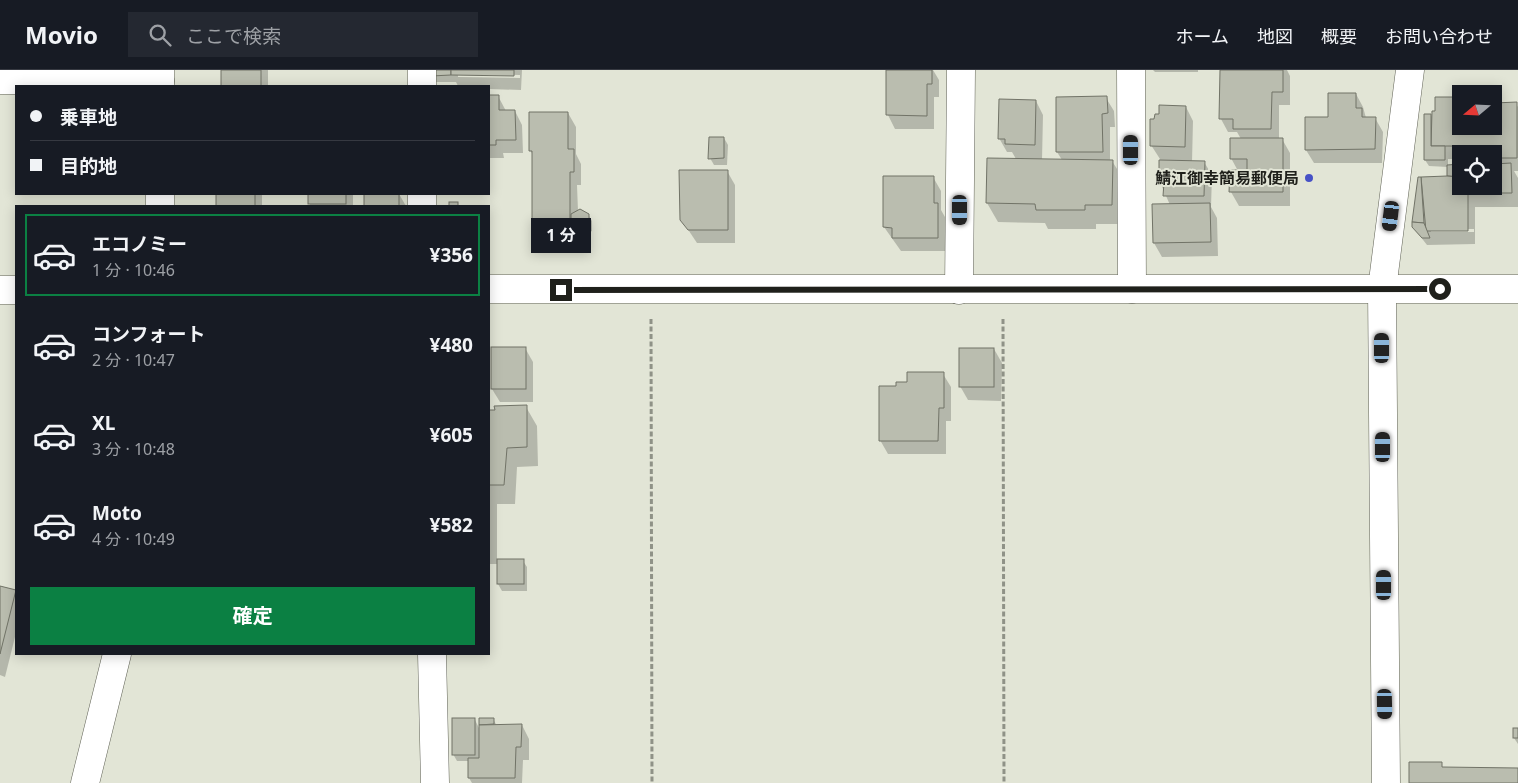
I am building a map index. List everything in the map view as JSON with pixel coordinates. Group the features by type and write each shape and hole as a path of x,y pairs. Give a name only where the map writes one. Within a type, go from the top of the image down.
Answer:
{"street":[{"path":"422,70 422,85"},
{"path":"959,290 960,70"},
{"path":"1131,70 1132,289"},
{"path":"1386,783 1382,289 1410,70"},
{"path":"0,80 160,79"},
{"path":"490,289 1518,289"},
{"path":"0,290 15,290"},
{"path":"85,783 117,655"},
{"path":"432,655 435,783"}],"path":[{"path":"1003,289 1004,783"},
{"path":"651,290 652,783"}],"building":[{"path":"221,70 261,70 261,85 221,85"},
{"path":"431,70 451,70 451,75 431,76"},
{"path":"451,70 514,70 514,76 451,75"},
{"path":"886,70 932,70 932,84 927,84 927,116 886,115"},
{"path":"1220,70 1283,70 1283,92 1272,92 1271,129 1233,129 1233,119 1219,119"},
{"path":"1328,93 1356,93 1356,108 1362,108 1362,117 1376,117 1375,149 1305,150 1305,117 1328,117"},
{"path":"490,95 499,95 499,110 515,110 516,140 496,140 496,145 490,145"},
{"path":"1107,96 1108,113 1102,114 1103,152 1056,152 1056,97"},
{"path":"1435,97 1452,97 1452,135 1502,135 1502,103 1517,102 1517,158 1502,158 1502,145 1431,146 1432,111 1435,111"},
{"path":"999,99 1036,100 1035,145 1005,144 1005,139 998,139"},
{"path":"1159,105 1186,106 1185,147 1150,146 1150,119 1154,119 1155,114 1159,114"},
{"path":"529,112 568,112 568,149 574,149 574,172 570,172 570,223 532,223 532,151 529,151"},
{"path":"1424,114 1431,114 1431,146 1445,146 1445,160 1424,160"},
{"path":"709,137 724,137 724,158 708,159"},
{"path":"1230,138 1283,138 1283,192 1229,192 1230,170 1247,170 1247,159 1230,159"},
{"path":"987,158 1113,160 1112,205 1085,205 1085,210 1036,210 1035,204 986,203"},
{"path":"1159,160 1205,161 1204,196 1163,196 1164,182 1159,182"},
{"path":"1511,163 1512,193 1502,193 1502,164"},
{"path":"1447,165 1452,165 1452,176 1447,176"},
{"path":"679,170 728,170 728,230 688,230 680,220"},
{"path":"883,176 934,176 934,203 938,203 938,238 892,238 892,228 883,227"},
{"path":"1452,176 1452,195 1468,195 1468,231 1426,231 1421,177"},
{"path":"1418,177 1421,177 1424,223 1412,222"},
{"path":"216,195 255,195 255,205 216,205"},
{"path":"308,195 346,195 346,204 308,204"},
{"path":"364,195 399,195 399,205 364,205"},
{"path":"449,202 458,202 458,205 449,205"},
{"path":"1210,203 1211,242 1153,243 1152,204"},
{"path":"580,209 589,214 589,224 580,229 571,224 571,214"},
{"path":"1412,222 1424,223 1430,238 1422,238 1412,227"},
{"path":"491,347 526,347 526,389 491,389"},
{"path":"959,348 994,348 994,387 959,387"},
{"path":"907,372 944,372 944,408 939,408 938,441 879,441 879,386 896,386 896,382 907,382"},
{"path":"527,405 527,447 507,448 504,485 490,485 490,410 495,410 494,406"},
{"path":"497,559 524,559 524,584 497,584"},
{"path":"0,586 15,590 15,594 0,654"},
{"path":"452,718 475,718 475,755 452,755"},
{"path":"479,718 494,718 494,724 479,725"},
{"path":"522,724 521,747 516,747 515,778 468,778 468,758 479,758 479,725"},
{"path":"1513,728 1518,728 1518,738 1513,738"},
{"path":"1409,762 1442,762 1442,767 1518,768 1518,783 1409,783"}],"place":[{"name":"鯖江御幸簡易郵便局","path":"1309,178"}],"route":[{"path":"561,290 1440,289"}]}
